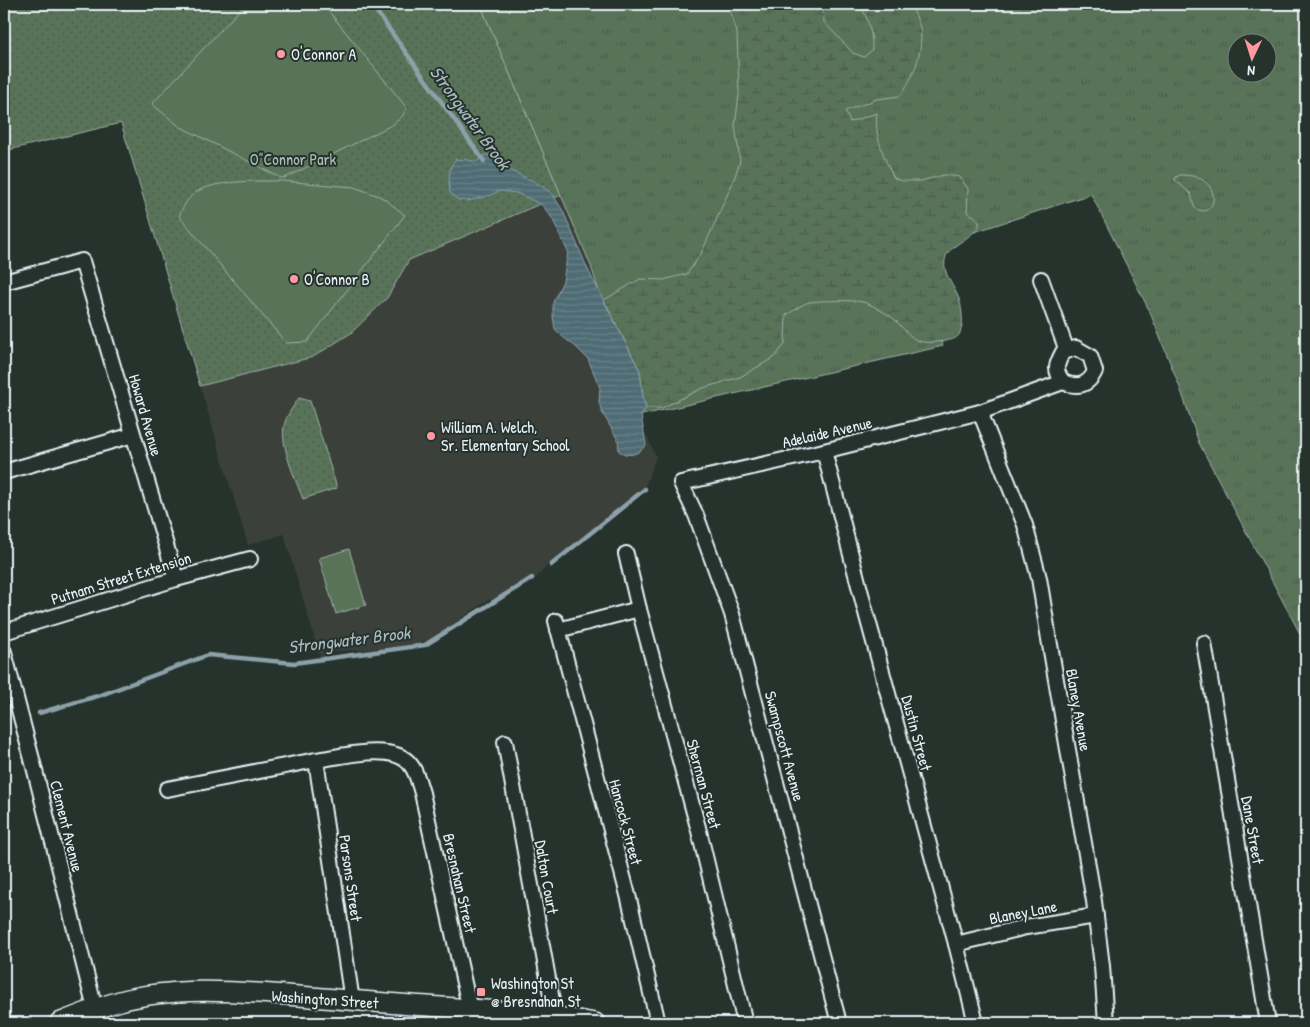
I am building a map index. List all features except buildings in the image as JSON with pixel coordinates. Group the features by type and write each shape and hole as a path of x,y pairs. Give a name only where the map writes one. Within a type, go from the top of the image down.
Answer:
{"main road":[{"name":"Washington Street","path":"59,1023 121,1000 145,996 205,992 252,993 352,1000 470,1016 555,1017 595,1023"}],"street":[{"name":"Howard Avenue","path":"4,282 82,261 176,580"},
{"path":"1041,279 1066,351"},
{"path":"1076,348 1090,356 1094,371 1092,378 1084,384 1070,385 1063,382 1058,374 1057,363 1063,352 1076,348"},
{"name":"Adelaide Avenue","path":"681,483 824,451 980,412 1063,382"},
{"name":"Blaney Avenue","path":"980,412 1025,525 1040,578 1096,916 1106,1023"},
{"path":"4,472 133,435"},
{"name":"Dustin Street","path":"824,451 976,1023"},
{"name":"Swampscott Avenue","path":"681,483 696,515 732,614 839,1023"},
{"name":"Sherman Street","path":"626,554 699,831 745,1023"},
{"name":"Putnam Street Extension","path":"4,632 250,559"},
{"name":"Hancock Street","path":"639,609 557,625 629,899 658,1023"},
{"name":"Dane Street","path":"1204,643 1268,1023"},
{"name":"Clement Avenue","path":"4,652 95,1009"},
{"name":"Dalton Court","path":"505,742 555,1017"},
{"name":"Bresnahan Street","path":"316,760 367,753 388,753 403,757 411,765 422,794 470,1016"},
{"path":"167,789 316,760"},
{"name":"Parsons Street","path":"316,760 352,1000"},
{"name":"Blaney Lane","path":"956,944 1026,927 1096,916"}],"shaded area":[{"name":"William A. Welch, Sr. Elementary School","path":"561,195 591,266 638,416 656,457 644,489 552,561 532,582 507,597 488,600 431,639 400,648 337,651 320,657 284,534 248,545 200,386 313,357 387,298 409,260"}],"green space":[{"name":"O\"Connor Park","path":"8,4 480,4 561,195 409,260 387,298 351,333 313,357 200,386 121,123 4,151 4,20"},
{"name":"O'Connor A","path":"245,4 323,4 406,107 403,115 392,125 287,177 281,178 179,126 152,104"},
{"path":"480,4 1306,4 1306,645 1199,443 1179,385 1149,310 1091,194 913,252 943,346 638,416 591,266"},
{"path":"728,4 823,4 824,22 853,53 864,57 872,50 872,38 861,4 910,4 920,28 921,45 912,76 904,90 900,96 877,99 845,111 850,122 877,113 878,138 883,155 894,178 902,181 921,181 944,175 960,177 968,189 967,212 977,219 979,226 949,252 945,262 947,274 960,302 962,326 960,333 952,340 922,342 913,338 890,316 863,302 817,301 806,303 786,315 785,344 775,357 740,377 703,388 662,408 646,408 640,371 604,300 640,279 663,280 687,274 701,254 733,182 740,161 735,126 739,95 737,32"},
{"path":"1180,175 1195,177 1206,182 1211,189 1213,197 1212,205 1208,209 1202,211 1194,207 1191,194 1175,180"},
{"name":"O'Connor B","path":"252,181 282,181 354,187 379,196 405,215 307,342 286,343 179,216 190,198 207,187"},
{"path":"299,398 310,401 337,488 303,499 289,463 283,434 286,419"},
{"path":"349,549 366,605 336,614 319,558"}],"water":[{"path":"485,155 500,158 511,171 535,182 552,193 563,211 588,270 640,371 646,408 641,415 646,445 637,453 630,455 619,451 618,440 602,412 599,402 600,388 588,359 555,329 553,302 563,281 568,252 552,218 542,205 517,193 499,191 468,201 458,200 450,193 450,171 456,159 476,162"}],"waterway":[{"name":"Strongwater Brook","path":"371,4 484,161"},
{"name":"Strongwater Brook","path":"551,565 645,489"},
{"name":"Strongwater Brook","path":"39,713 101,695 208,655 294,663 425,645 532,578"}],"place":[{"name":"O'Connor A","path":"281,54"},
{"name":"O'Connor B","path":"294,279"},
{"name":"William A. Welch, Sr. Elementary School","path":"431,436"},
{"name":"Washington St @ Bresnahan St","path":"481,992"}]}
